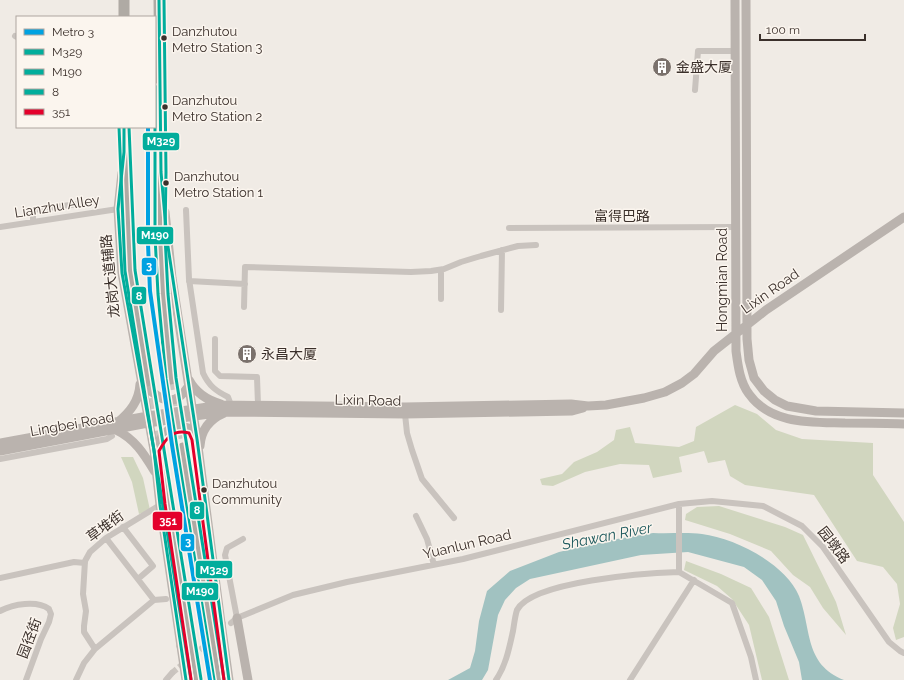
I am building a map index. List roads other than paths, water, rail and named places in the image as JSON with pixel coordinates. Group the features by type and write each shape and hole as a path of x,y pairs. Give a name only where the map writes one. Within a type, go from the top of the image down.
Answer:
{"highway":[{"path":"124,0 124,16"},
{"path":"159,0 161,172 160,236 163,294 171,379"},
{"path":"124,128 130,270 143,381"},
{"path":"183,448 216,625 219,680"},
{"path":"156,452 186,644 196,680"}],"main road":[{"name":"Hongmian Road","path":"735,0 736,351 742,381 749,394 758,405 783,418 800,421 904,424"},
{"name":"Hongmian Road","path":"746,0 747,325 749,360 754,378 764,391 774,400 801,410 904,413"},
{"name":"龙岗大道辅路","path":"124,152 118,209 122,273 143,381 148,420 156,452 156,476 160,505 186,644 186,680"},
{"path":"161,172 172,278 199,455 216,625 230,680"},
{"name":"Lixin Road","path":"148,420 228,407 258,405 405,414 512,409 571,404 588,406 606,405 644,398 665,392 694,374 714,351 766,310 904,217"},
{"path":"185,367 194,389 200,395 211,402 228,407 220,415 208,423 200,442 199,455"},
{"path":"156,476 144,455 131,439 115,430 133,407 143,381 161,399 177,399 182,396 188,387"},
{"name":"Lixin Road","path":"228,407 362,411 512,409"},
{"name":"Lingbei Road","path":"0,451 14,445 115,430 148,420"},
{"path":"156,452 159,441 172,428 181,426 192,429 197,439"},
{"name":"Lingbei Road","path":"0,443 14,445"},
{"path":"234,621 248,680"}],"street":[{"path":"695,90 698,51 735,51"},
{"path":"33,222 33,210 85,203"},
{"name":"Lianzhu Alley","path":"0,227 118,209"},
{"path":"186,210 189,281 203,373 213,389 228,397 228,407"},
{"name":"富得巴路","path":"509,228 735,227"},
{"path":"244,307 245,267 411,272 440,270 502,250 518,246 536,245"},
{"path":"501,310 502,250"},
{"path":"440,270 441,298"},
{"path":"189,281 245,284"},
{"path":"215,339 215,370 220,376 257,377 258,405"},
{"path":"405,414 407,433 422,479 454,518"},
{"path":"0,459 107,440 115,430"},
{"name":"Yuanlun Road","path":"234,621 293,595 347,582 463,559 679,504 712,501 763,506 802,526 823,547 888,642 904,653"},
{"path":"679,504 679,572"},
{"name":"草堆街","path":"95,648 84,632 86,611 83,594 85,563 90,552 106,538 160,505"},
{"path":"416,516 427,539 434,565"},
{"path":"124,527 153,566 138,579"},
{"path":"106,538 154,600"},
{"path":"234,621 225,555 227,548 244,539"},
{"path":"0,578 74,562 85,563"},
{"path":"496,680 503,670 509,652 517,610 528,599 544,591 615,576 642,573 679,572 732,603 751,656 756,680"},
{"path":"630,680 694,580"},
{"path":"76,680 84,663 95,648 154,600 166,599"},
{"name":"园径街","path":"0,611 6,608 35,603 44,605 50,609 50,622 41,639 26,680"},
{"path":"166,680 172,673"}],"water":[{"path":"653,533 696,533 715,536 744,547 771,563 783,573 799,596 811,645 822,665 831,673 844,680 802,680 799,662 784,626 776,601 762,580 744,567 688,552 641,555 530,579 516,588 505,600 498,615 488,670 482,680 448,680 470,668 475,651 479,621 487,591 510,571 559,552 611,540"}],"tunnel":[{"path":"171,379 183,448"},
{"path":"147,382 158,448"},
{"path":"172,673 213,639"}],"metro line":[{"name":"3","path":"148,128 148,244 150,291 172,445 210,680"}],"place":[{"name":"Danzhutou Metro Station 3","path":"164,38"},
{"name":"金盛大厦","path":"662,67"},
{"name":"Danzhutou Metro Station 2","path":"165,107"},
{"name":"Danzhutou Metro Station 1","path":"166,183"},
{"name":"永昌大厦","path":"247,354"},
{"name":"Danzhutou Community","path":"204,490"}],"water label":[{"name":"Shawan River","path":"607,536"}]}
